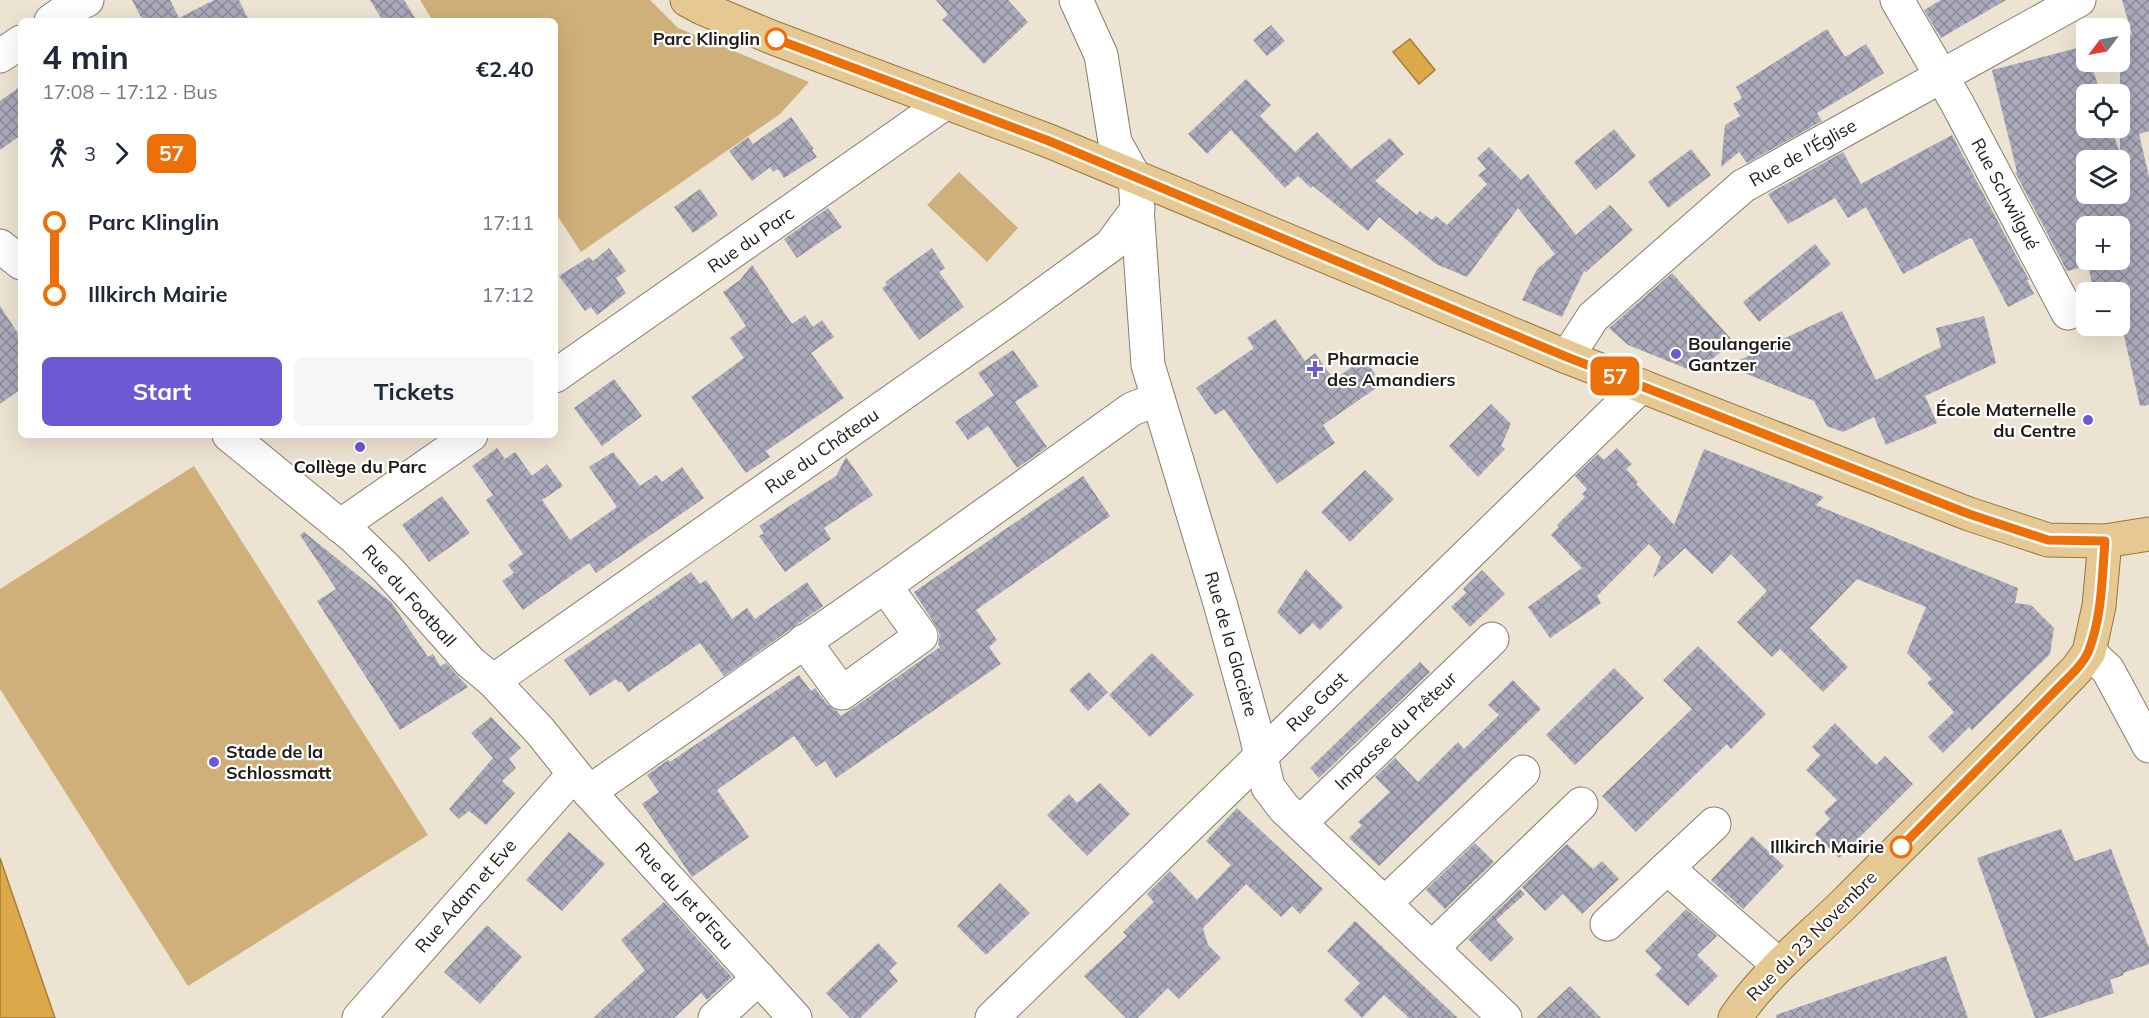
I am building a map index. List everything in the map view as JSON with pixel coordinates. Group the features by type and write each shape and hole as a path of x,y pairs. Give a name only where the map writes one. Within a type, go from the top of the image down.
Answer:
{"main road":[{"path":"687,0 771,37 1049,141 1136,193 1567,357 1969,514 2048,540 2105,541 2149,534"},
{"name":"Rue du 23 Novembre","path":"1735,1018 1750,997 1779,965 1839,909 2077,669 2089,652 2099,606 2105,541"}],"street":[{"path":"55,18 87,0"},
{"path":"1076,0 1101,55 1115,142 1136,193"},
{"name":"Rue Schwilgué","path":"1897,0 1941,76 2068,313"},
{"name":"Rue de l'Église","path":"1567,357 1593,317 1743,186 2079,0"},
{"path":"0,56 18,44"},
{"name":"Rue du Parc","path":"558,374 945,103"},
{"name":"Rue du Château","path":"494,681 1111,245 1136,193"},
{"name":"Rue de la Glacière","path":"1136,193 1148,364 1220,603 1256,730 1268,787 1284,808 1505,1018"},
{"path":"0,246 18,261"},
{"name":"Rue Gast","path":"992,1018 1641,386"},
{"name":"Rue Adam et Eve","path":"359,1018 581,783 804,641 885,586 1132,409 1158,399"},
{"name":"Rue du Football","path":"233,438 340,526 388,570 470,662 494,681 540,731 581,783"},
{"path":"340,526 467,438"},
{"path":"804,641 842,693 921,636 885,586"},
{"name":"Impasse du Prêteur","path":"1300,823 1492,639"},
{"path":"2089,652 2108,670 2149,746"},
{"path":"1385,903 1523,772"},
{"name":"Rue du Jet d'Eau","path":"581,783 795,1018"},
{"path":"1432,948 1581,804"},
{"path":"1607,924 1714,824"},
{"path":"1667,868 1779,965"},
{"path":"715,1018 759,978"}],"shaded area":[{"name":"Parc Klinglin","path":"420,0 650,0 678,28 809,82 780,114 581,252 558,217 558,18 431,18"},
{"path":"1410,39 1435,70 1419,84 1393,52"},
{"path":"959,172 1018,228 987,262 927,205"},
{"name":"Stade de la Schlossmatt","path":"194,466 428,835 188,986 0,689 0,589"},
{"path":"0,858 55,1018 0,1018"}],"building":[{"path":"132,0 170,0 179,18 141,18"},
{"path":"214,0 239,0 248,18 179,18"},
{"path":"370,0 404,0 415,18 381,18"},
{"path":"936,0 1008,0 1028,22 984,64 942,20 948,14"},
{"path":"1941,0 2006,0 1941,38 1924,10"},
{"path":"2122,0 2149,0 2149,131 2139,134 2149,177 2149,405 2140,406 2124,336 2130,336 2130,282 2092,282 2089,270 2130,270 2130,216 2076,216 2076,269 2067,271 2015,172 2017,172 1992,70 2076,48 2076,72 2093,72 2098,84 2076,84 2076,138 2115,138 2119,150 2076,150 2076,204 2130,204 2130,150 2120,150 2120,138 2130,138 2130,84 2120,84 2120,72 2130,72 2130,34 2132,34 2130,18 2127,18"},
{"path":"1271,25 1285,41 1267,56 1253,40"},
{"path":"1827,29 1845,57 1866,44 1884,73 1817,113 1822,121 1747,163 1739,152 1721,167 1725,125 1740,116 1733,104 1742,98 1736,87"},
{"path":"1246,79 1271,105 1260,116 1295,152 1317,132 1351,169 1390,138 1404,154 1375,181 1417,215 1420,211 1432,220 1436,216 1447,225 1487,184 1478,175 1486,169 1477,158 1489,147 1521,180 1528,174 1576,235 1610,205 1633,230 1586,272 1584,271 1562,317 1522,300 1537,269 1555,254 1518,208 1467,277 1436,264 1379,217 1368,231 1298,176 1285,188 1231,130 1207,154 1188,134"},
{"path":"18,88 18,137 0,150 0,101"},
{"path":"791,117 814,149 812,150 817,157 784,178 778,169 773,172 770,167 752,181 729,151 748,137 753,144"},
{"path":"1614,129 1636,156 1596,190 1574,162"},
{"path":"1952,135 2029,280 2027,280 2034,294 2008,307 1970,238 1903,274 1866,207 1848,218 1835,198 1788,224 1768,194 1843,152 1861,184"},
{"path":"1691,149 1711,175 1668,208 1648,182"},
{"path":"700,189 718,215 693,233 674,207"},
{"path":"828,208 842,227 797,258 784,239"},
{"path":"1815,244 1831,264 1759,322 1743,302"},
{"path":"609,248 626,271 616,278 626,293 597,315 591,307 585,311 559,276 589,257 593,261"},
{"path":"932,248 945,268 939,272 964,307 919,340 882,288 887,285 885,282"},
{"path":"752,265 792,324 805,315 813,327 822,320 834,337 811,353 844,398 766,451 770,457 746,473 691,397 744,358 730,338 746,326 723,292 740,280"},
{"path":"1672,273 1734,342 1695,372 1628,345 1609,328"},
{"path":"0,306 18,333 18,391 0,404"},
{"path":"1842,311 1876,380 1941,347 1936,328 1984,316 1996,363 1925,396 1937,423 1886,445 1874,417 1843,432 1827,426 1814,401 1727,366"},
{"path":"1275,319 1305,361 1315,353 1334,380 1364,358 1382,384 1323,425 1335,443 1277,484 1224,409 1215,415 1196,388 1254,348 1247,338"},
{"path":"1013,350 1039,386 1015,402 1047,447 1017,468 988,426 968,440 955,422 994,395 978,373"},
{"path":"614,379 642,416 602,446 574,408"},
{"path":"1491,404 1511,424 1501,446 1505,449 1478,477 1449,446"},
{"path":"497,448 505,459 515,452 532,476 547,464 563,486 542,500 570,540 617,507 589,467 613,452 640,486 656,475 662,482 682,467 704,498 596,573 589,563 523,610 502,581 514,573 508,565 523,554 486,500 493,495 472,466"},
{"path":"1617,448 1632,464 1626,469 1638,482 1636,484 1674,525 1704,449 1824,497 1816,505 2018,588 2015,603 2031,605 2054,628 2050,654 1972,730 1969,727 1943,753 1928,737 1954,712 1927,683 1932,679 1907,653 1926,607 1857,579 1810,628 1848,667 1823,692 1780,649 1772,657 1737,622 1767,591 1731,554 1712,574 1685,548 1653,578 1661,557 1649,544 1597,596 1601,603 1550,638 1528,607 1582,568 1551,535 1559,527 1557,525 1585,497 1582,494 1587,489 1575,476 1598,454 1604,460"},
{"path":"846,457 873,495 824,528 831,539 785,572 759,536 764,533 759,526 836,476"},
{"path":"1365,470 1394,499 1350,542 1321,512"},
{"path":"1083,476 1110,516 976,610 997,640 989,647 1001,664 836,778 825,761 816,767 794,736 717,790 749,837 692,877 642,804 659,792 647,775 799,675 811,691 815,688 827,704 841,716 853,708 940,647 938,644 940,634 914,592"},
{"path":"442,496 470,533 429,562 402,525"},
{"path":"304,532 391,602 428,657 433,654 440,666 446,663 468,687 400,730 317,601 336,589 300,535"},
{"path":"1306,569 1343,607 1320,630 1313,623 1300,635 1277,612"},
{"path":"1482,570 1505,594 1470,627 1451,607 1466,593 1463,589"},
{"path":"691,572 700,584 706,580 732,619 747,608 755,619 807,582 823,606 724,676 700,643 628,692 621,681 619,683 616,679 590,696 564,660"},
{"path":"1698,646 1766,714 1731,749 1727,744 1636,832 1602,796 1692,709 1663,680"},
{"path":"1152,653 1194,695 1150,737 1109,695"},
{"path":"1420,662 1430,672 1319,778 1310,768"},
{"path":"1614,668 1644,698 1575,765 1546,735"},
{"path":"1089,672 1108,692 1088,711 1069,690"},
{"path":"1513,680 1541,709 1379,866 1349,838 1362,825 1358,822 1390,792 1375,777 1395,758 1418,782 1458,742 1464,749 1499,715 1488,705"},
{"path":"491,717 521,748 509,759 516,768 502,781 515,793 486,825 469,811 459,819 449,809 493,758 471,733"},
{"path":"1835,723 1876,765 1885,756 1913,784 1839,858 1815,834 1830,819 1824,812 1837,800 1806,770 1820,755 1812,747"},
{"path":"1100,783 1130,814 1087,856 1047,815 1069,794 1077,803"},
{"path":"1237,808 1323,889 1300,914 1292,906 1281,917 1246,884 1203,928 1208,945 1221,958 1179,999 1168,988 1138,1018 1126,1018 1084,976 1127,936 1123,932 1154,902 1147,894 1170,871 1197,900 1231,865 1206,841"},
{"path":"2061,829 2075,861 2111,849 2149,948 2149,964 2110,980 2114,993 2041,1018 2035,1018 1977,858"},
{"path":"569,832 605,864 562,911 526,880"},
{"path":"1752,836 1784,866 1743,909 1711,880"},
{"path":"1475,843 1494,862 1445,909 1426,890"},
{"path":"1567,844 1593,869 1602,861 1619,879 1582,914 1563,894 1545,911 1522,887"},
{"path":"1000,883 1030,913 986,955 957,926"},
{"path":"1520,889 1525,894 1496,920 1514,939 1491,962 1468,939"},
{"path":"664,902 732,977 707,1000 701,993 674,1018 593,1018 645,970 621,940"},
{"path":"1686,909 1717,936 1697,955 1718,976 1688,1006 1655,975 1662,968 1645,951"},
{"path":"1355,921 1458,1018 1409,1018 1384,995 1362,1018 1344,1000 1360,983 1327,951"},
{"path":"487,925 522,957 480,1004 444,972"},
{"path":"878,943 897,963 889,971 898,981 860,1018 850,1018 826,993"},
{"path":"1946,956 1968,1018 1776,1018 1776,1015"},
{"path":"1570,986 1601,1018 1536,1018"}],"bus line":[{"name":"57","path":"776,39 1049,141 1567,357 1969,514 2048,540 2105,541 2099,606 2089,652 2077,669 1901,847"}],"place":[{"name":"Parc Klinglin","path":"776,39"},
{"name":"Boulangerie Gantzer","path":"1676,354"},
{"name":"Pharmacie des Amandiers","path":"1315,369"},
{"name":"École Maternelle du Centre","path":"2088,420"},
{"name":"Collège du Parc","path":"360,447"},
{"name":"Stade de la Schlossmatt","path":"214,762"},
{"name":"Illkirch Mairie","path":"1901,847"}]}
